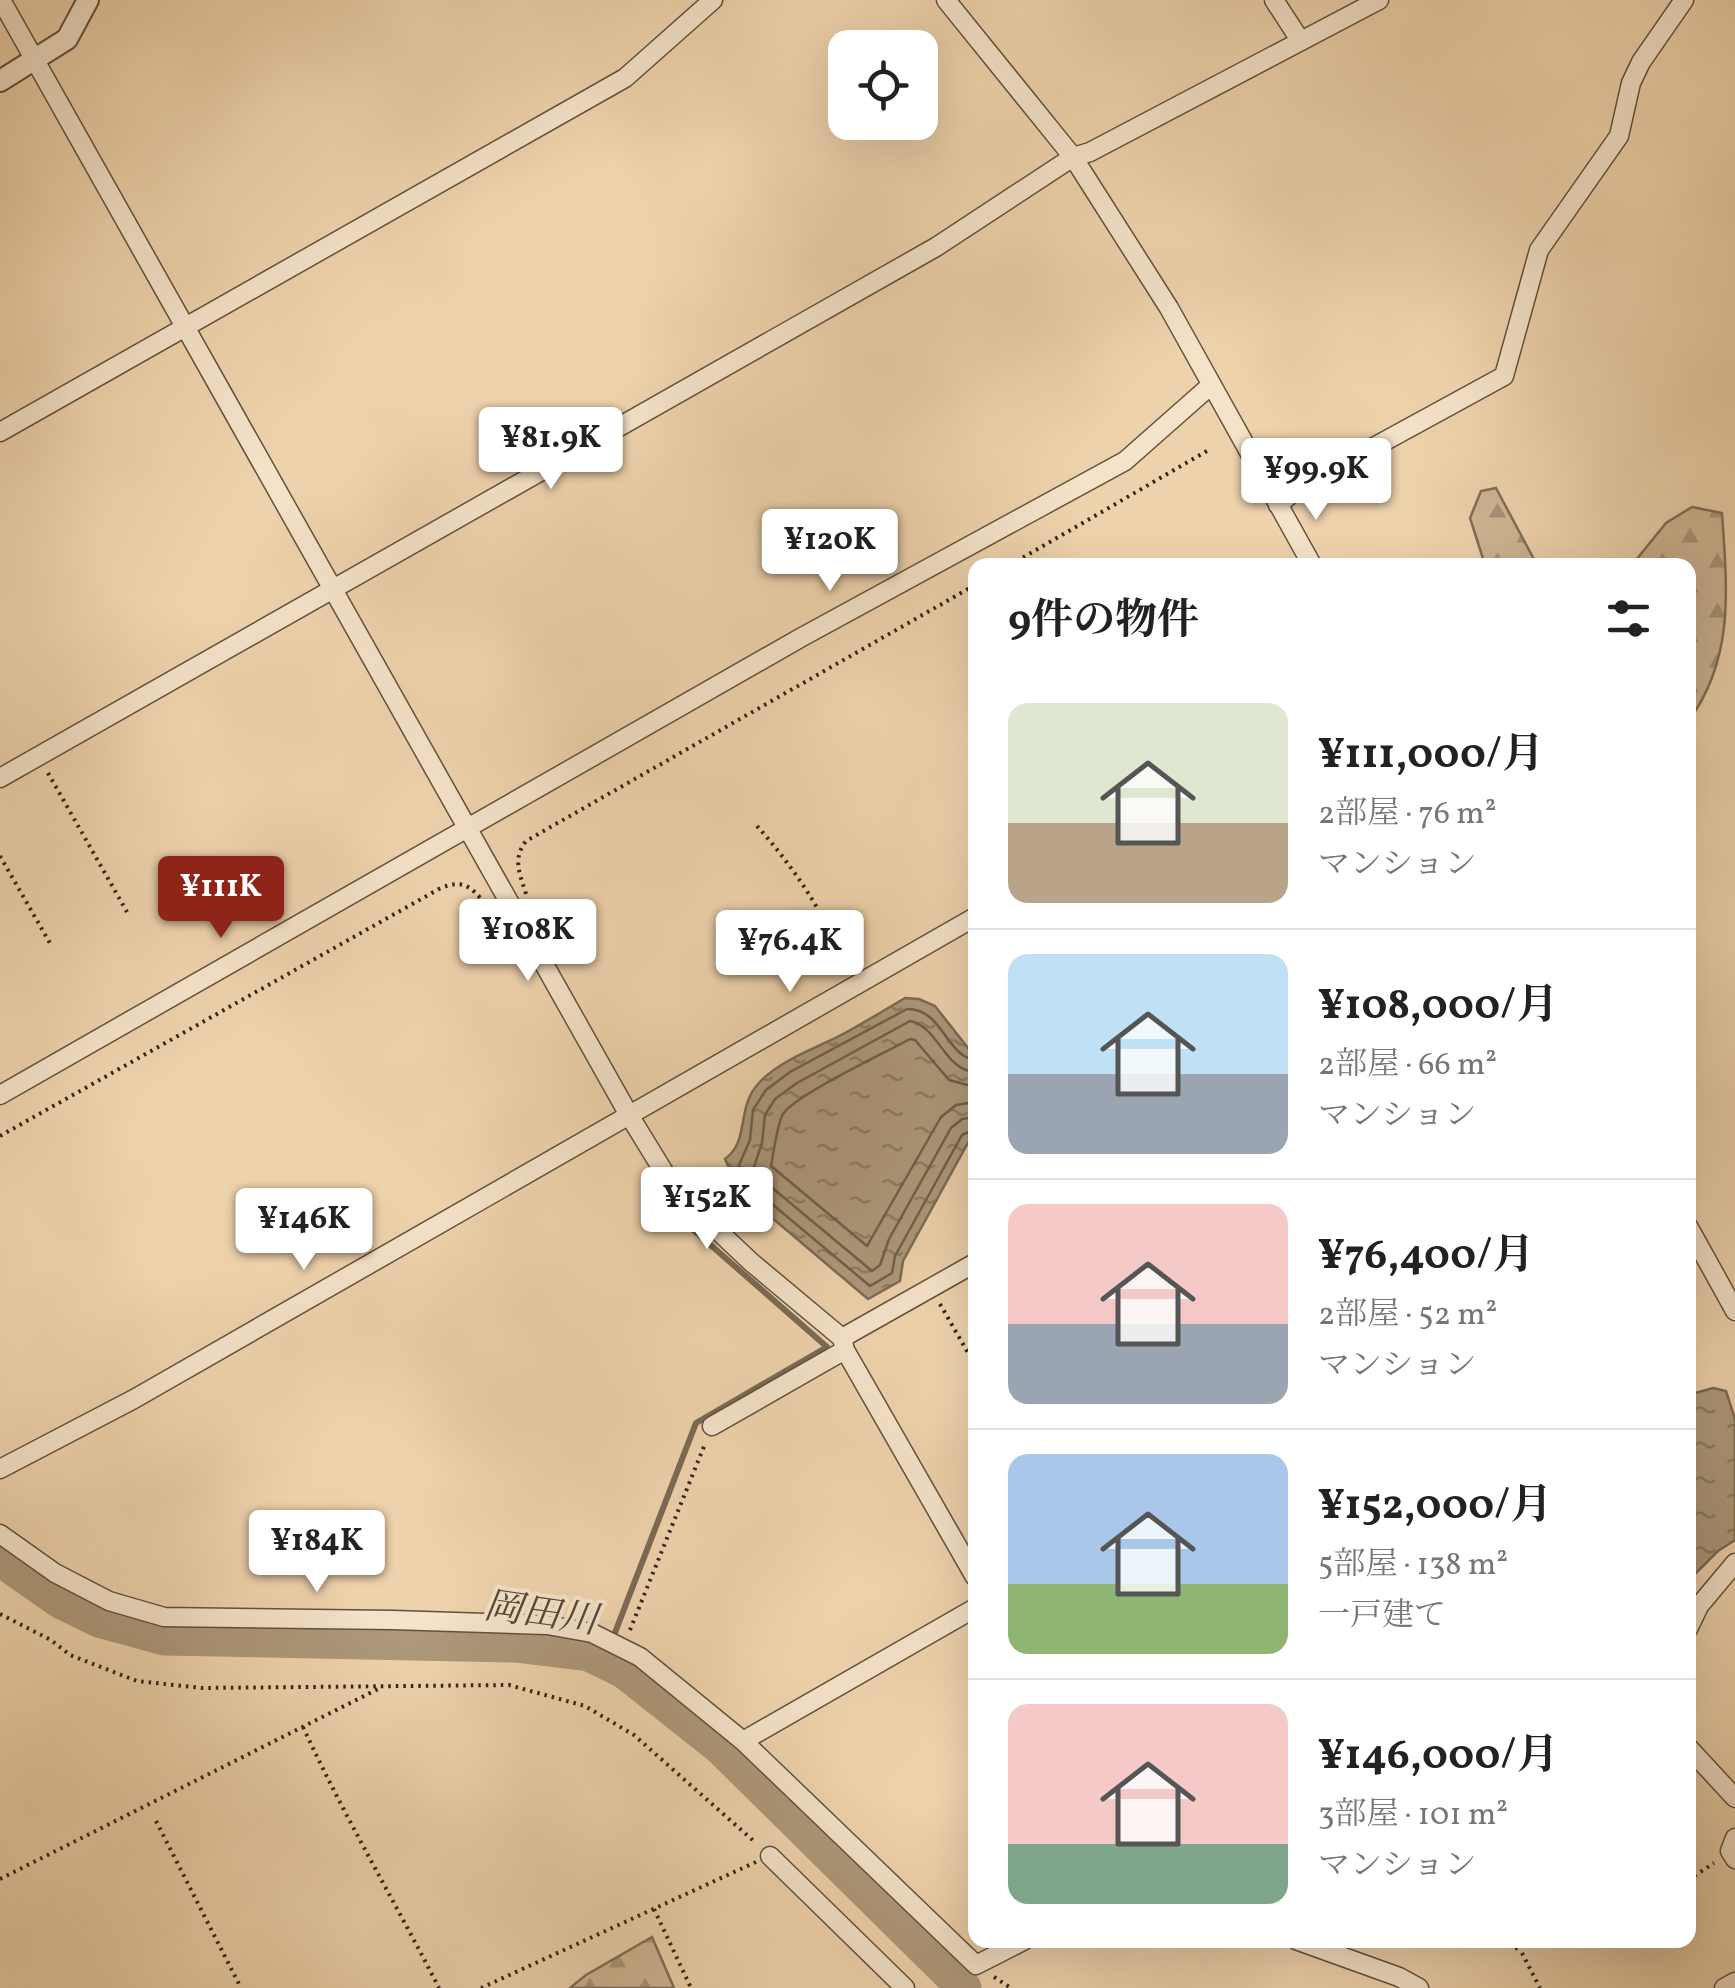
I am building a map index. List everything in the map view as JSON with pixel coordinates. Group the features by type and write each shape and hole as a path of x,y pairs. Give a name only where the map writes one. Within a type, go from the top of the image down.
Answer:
{"street":[{"path":"1,0 629,1116 675,1190 844,1344 968,1565"},
{"path":"0,81 67,40 88,0"},
{"path":"0,432 625,78 713,0"},
{"path":"946,0 1073,157 1169,308 1308,558"},
{"path":"1274,0 1300,40"},
{"path":"0,778 936,247 1073,157 1090,152 1379,0"},
{"path":"1278,505 1297,490 1504,376 1539,250 1618,136 1631,83 1641,62 1684,0"},
{"path":"0,1095 802,637 1126,462 1210,386"},
{"path":"0,1469 134,1398 968,921"},
{"path":"1696,1240 1735,1311"},
{"path":"712,1426 968,1267"},
{"path":"0,1534 55,1573 109,1602 164,1618 547,1625 592,1634 640,1658 743,1741 976,1965 1009,1948"},
{"path":"1696,1612 1735,1563"},
{"path":"743,1741 968,1612"},
{"path":"1696,1756 1735,1798"},
{"path":"770,1856 904,1988"},
{"path":"1318,1948 1400,1977 1418,1988"},
{"path":"1724,1988 1735,1982"}],"path":[{"path":"1022,558 1207,451"},
{"path":"38,756 128,912"},
{"path":"757,826 793,872 828,931 840,953 850,988"},
{"path":"0,856 51,945"},
{"path":"930,1287 968,1353"},
{"path":"623,1649 712,1426"},
{"path":"0,1614 52,1640 70,1655 137,1680 202,1688 509,1685 586,1706 634,1735 770,1856 481,1988"},
{"path":"0,1880 382,1687"},
{"path":"303,1726 356,1837 395,1901 439,1988"},
{"path":"156,1820 241,1988"},
{"path":"1696,1874 1733,1849"},
{"path":"654,1909 691,1988"},
{"path":"1522,1953 1540,1988"}],"green space":[{"path":"1496,488 1533,558 1483,558 1470,518 1481,491"},
{"path":"1692,507 1722,513 1726,596 1721,648 1696,709 1696,558 1638,558 1666,523"},
{"path":"652,1937 674,1988 570,1988 586,1975"}],"water":[{"path":"905,998 919,999 935,1006 968,1048 968,1143 903,1261 900,1281 868,1299 739,1190 725,1159 738,1143 747,1103 758,1084 787,1061"},
{"path":"1713,1388 1726,1391 1735,1419 1735,1540 1696,1573 1696,1393"}],"waterway":[{"path":"604,1661 696,1423 827,1347 657,1198 657,1191"},
{"name":"岡田川","path":"0,1559 60,1601 99,1620 165,1638 515,1645 589,1654 624,1671 720,1747 964,1988"}]}
